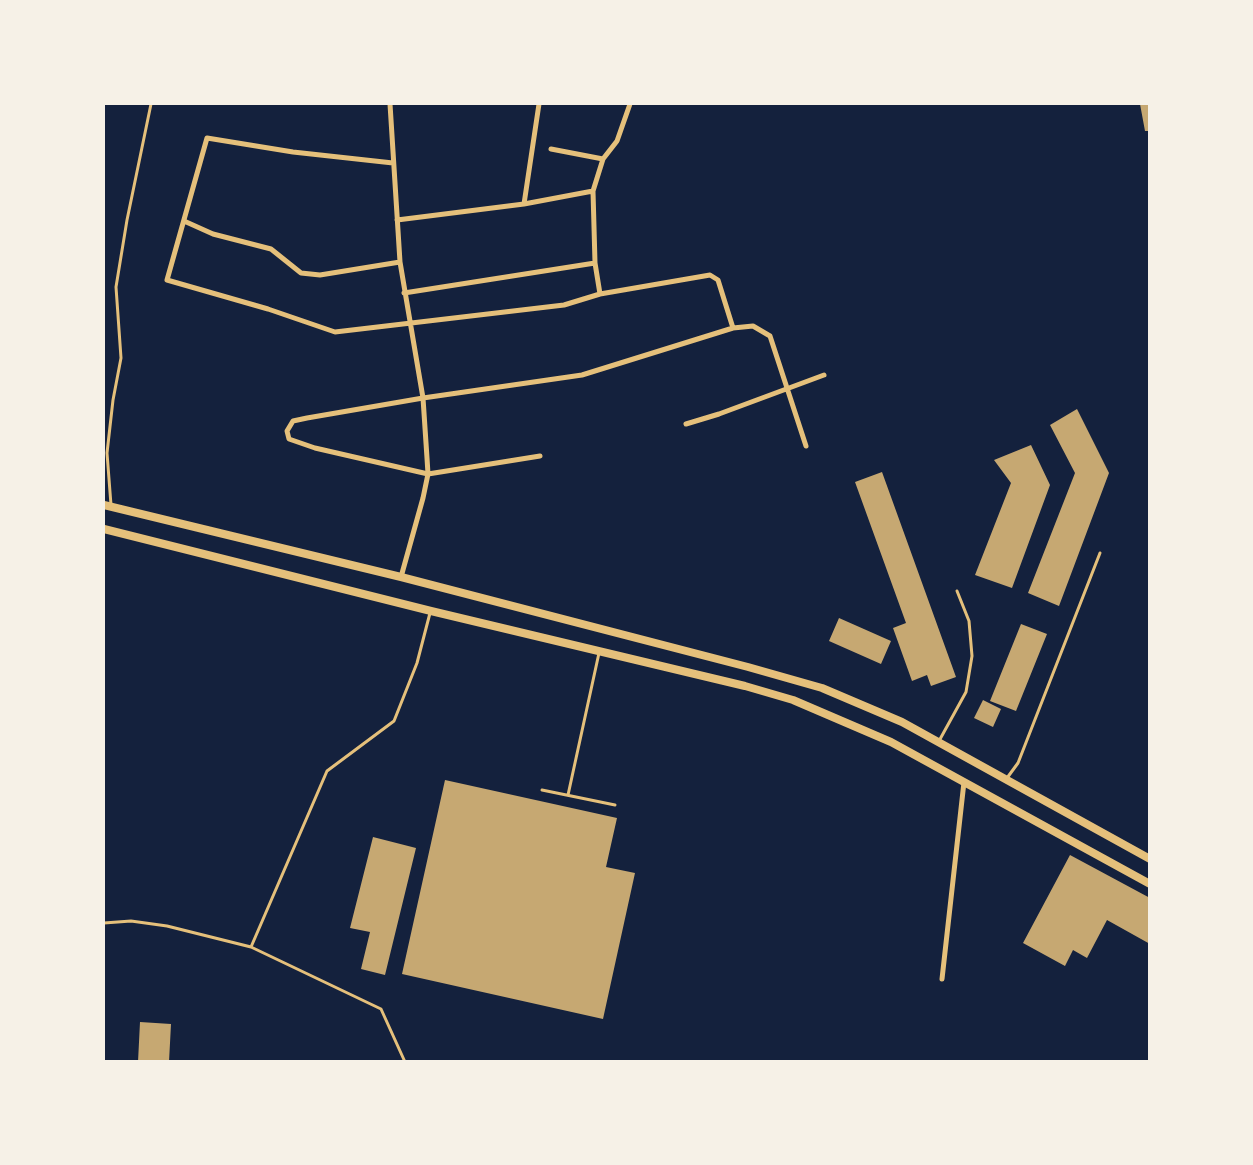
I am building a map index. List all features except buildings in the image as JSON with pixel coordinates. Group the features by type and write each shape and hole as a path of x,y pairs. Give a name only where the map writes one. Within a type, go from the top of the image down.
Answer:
{"main road":[{"path":"107,505 401,577 790,678 864,705 939,742 1149,859"},
{"path":"104,529 430,611 745,686 793,700 873,734 1149,884"}],"street":[{"path":"390,104 400,262 423,398 428,474 401,577"},
{"path":"524,204 539,104"},
{"path":"600,294 595,263 593,191 603,159 617,141 630,104"},
{"path":"393,163 293,152 207,138 167,280 268,309 335,332 564,305 600,294 710,275 718,280 733,328"},
{"path":"551,148 603,159"},
{"path":"397,220 524,204 593,191"},
{"path":"184,221 213,234 272,249 301,273 320,275 400,262"},
{"path":"404,293 595,263"},
{"path":"540,456 428,474 315,448 289,439 287,431 293,421 423,398 582,375 733,328 753,326 770,336 806,446"},
{"path":"686,424 824,375"},
{"path":"942,979 964,782"}],"lane":[{"path":"107,505 107,453 121,358 116,287 151,104"},
{"path":"1006,779 1018,763 1100,553"},
{"path":"939,742 966,692 972,656 969,621 957,591"},
{"path":"251,947 327,771 394,721 417,663 430,611"},
{"path":"568,795 600,651"},
{"path":"542,790 615,805"},
{"path":"104,923 130,921 167,926 251,947 381,1009 405,1062"}]}
